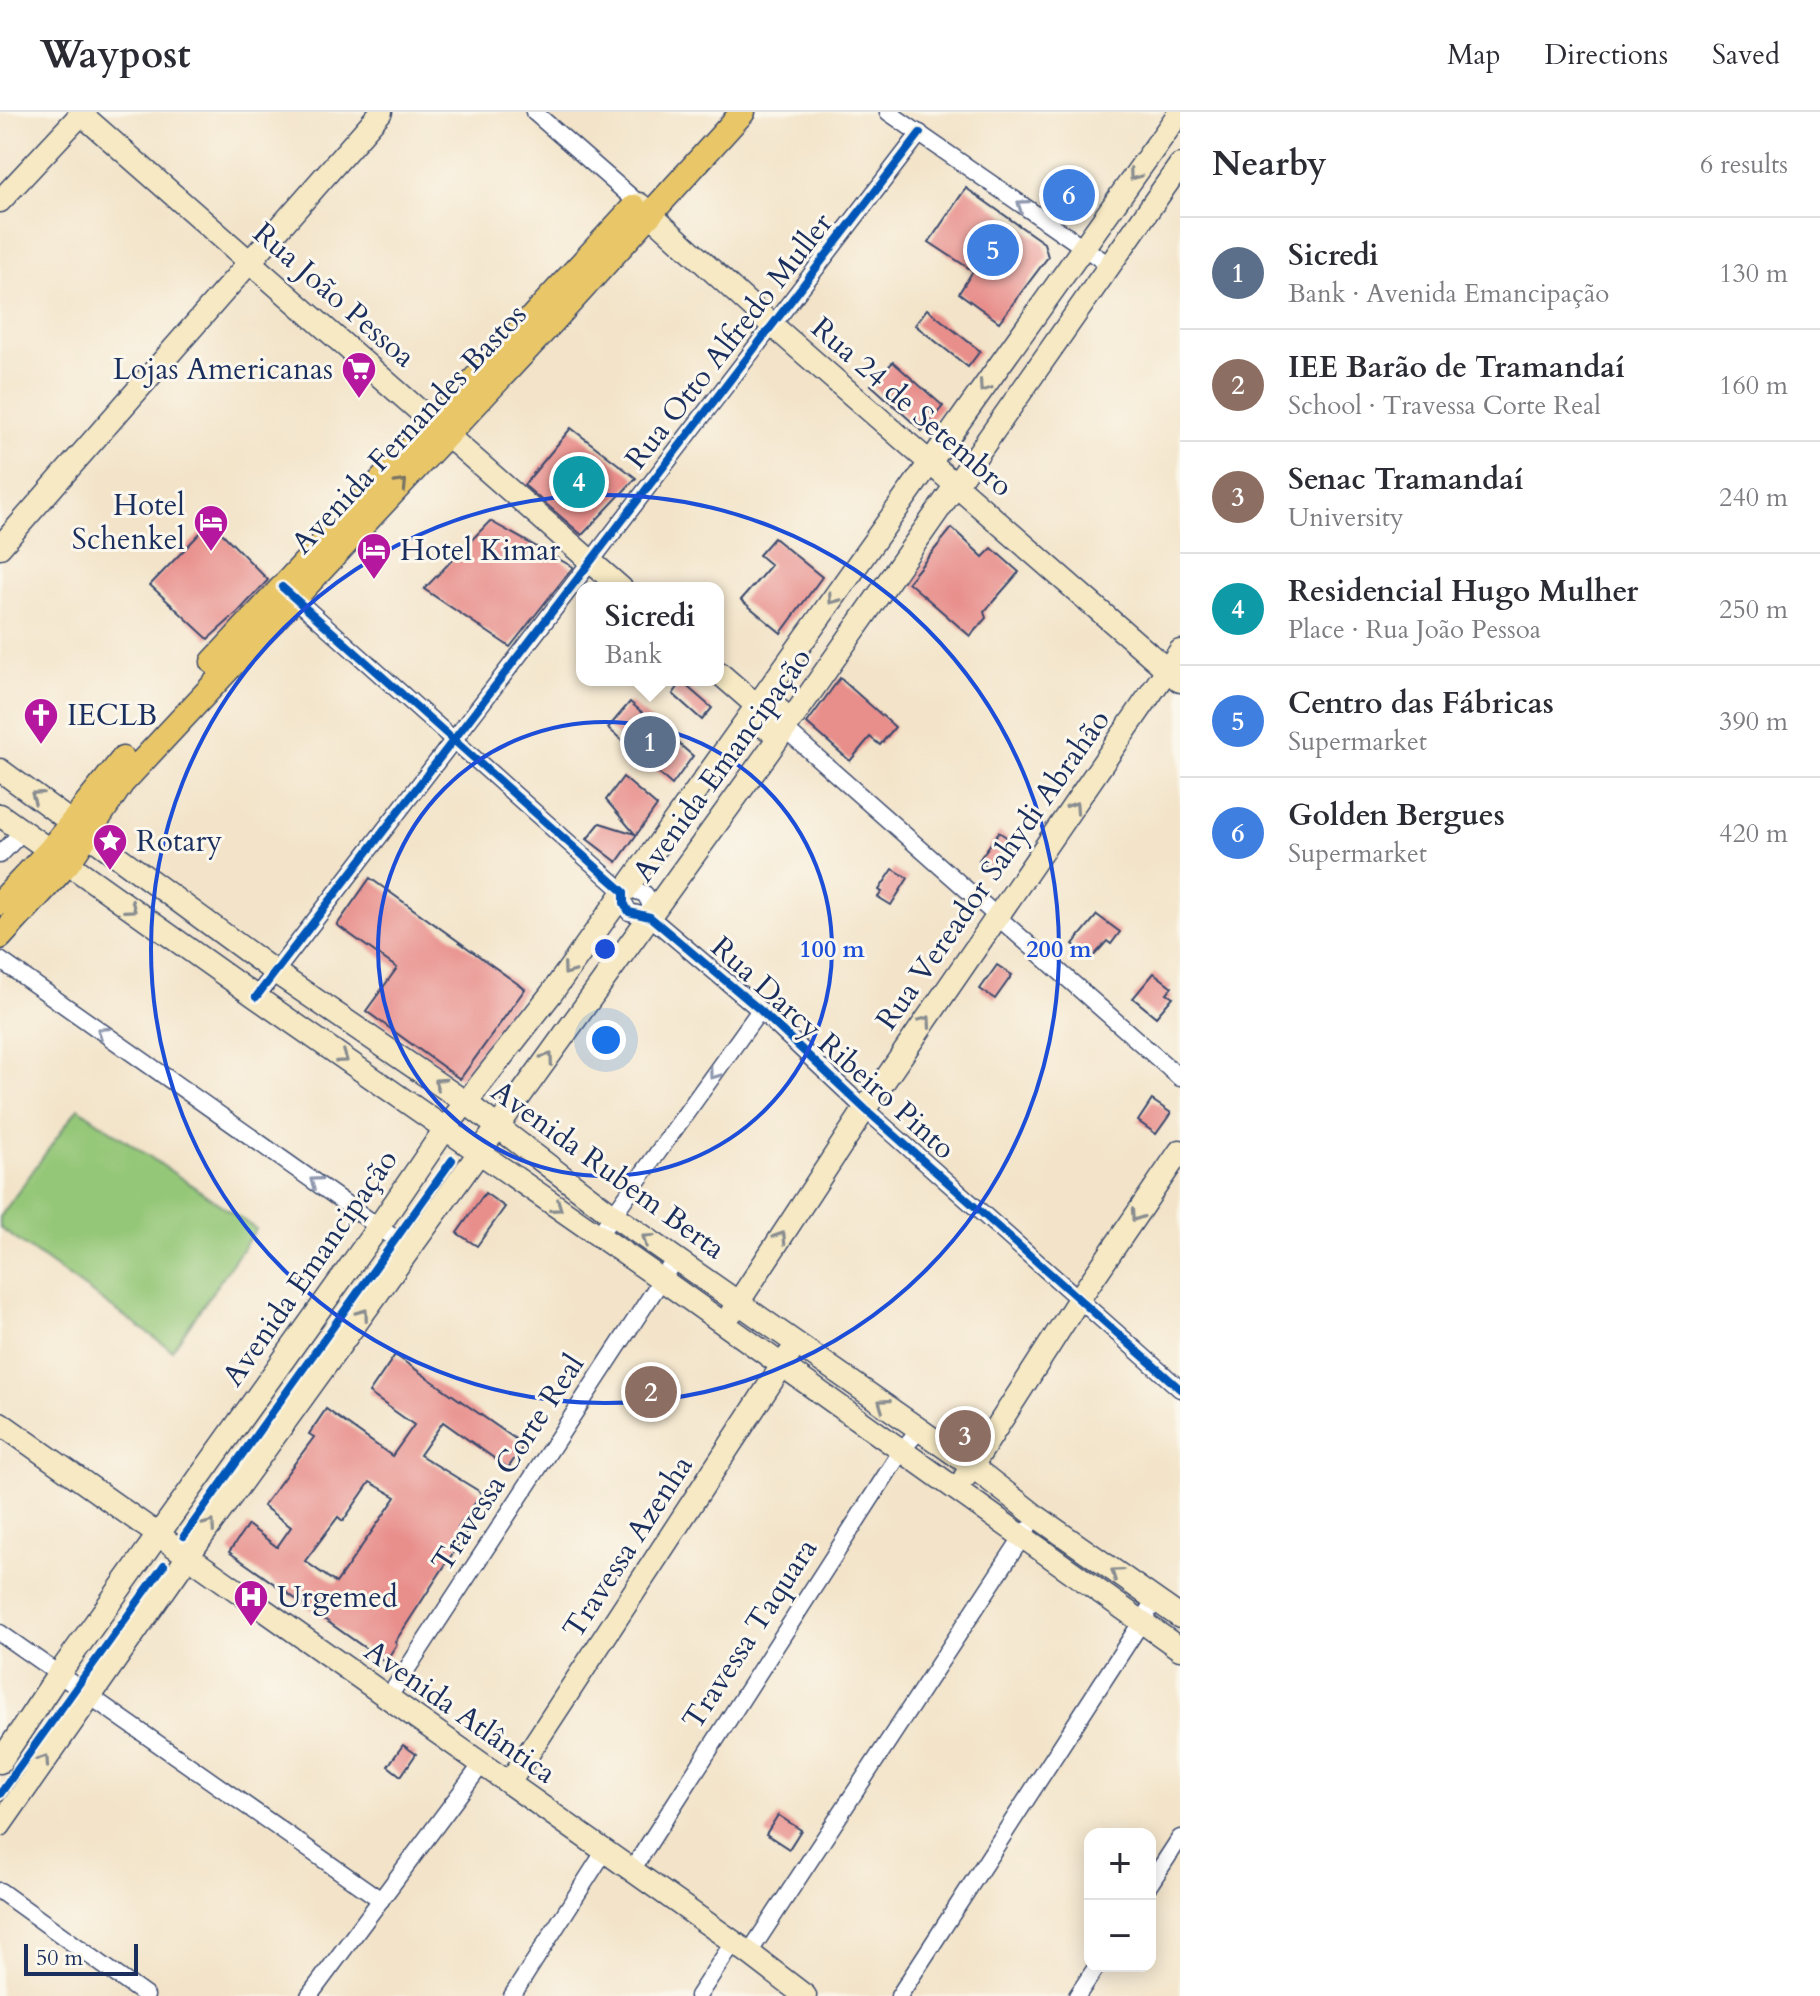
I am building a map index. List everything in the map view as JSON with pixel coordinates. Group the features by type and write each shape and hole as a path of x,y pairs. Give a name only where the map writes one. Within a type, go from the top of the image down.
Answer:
{"main road":[{"path":"0,547 381,112"},
{"name":"Avenida Fernandes Bastos","path":"644,208 723,112"},
{"name":"Avenida Fernandes Bastos","path":"0,937 81,828 289,592 644,208 743,112"},
{"name":"Avenida Emancipação","path":"0,1762 58,1675 445,1129 551,994 1180,112"},
{"path":"0,201 81,113"},
{"name":"Rua João Pessoa","path":"81,113 614,582"},
{"name":"Avenida Emancipação","path":"0,1825 188,1556 785,729 1180,165"},
{"name":"Rua 24 de Setembro","path":"644,208 772,325 956,484 1176,667"},
{"name":"Rua Vereador Sahydi Abrahão","path":"724,1324 865,1109 1176,667"},
{"path":"724,677 756,705 780,709 786,718 785,729"},
{"name":"Avenida Rubem Berta","path":"0,770 275,972 499,1126 613,1215 973,1467 1030,1526 1180,1649"},
{"name":"Avenida Rubem Berta","path":"0,815 956,1489 1030,1526 1180,1617"},
{"name":"Avenida Fernandes Bastos","path":"0,903 59,857"},
{"path":"956,1489 1079,1299 1180,1151"},
{"name":"Travessa Azenha","path":"509,1783 797,1343"},
{"name":"Avenida Atlântica","path":"0,1423 805,1996"}],"street":[{"name":"Rua 24 de Setembro","path":"534,112 644,208"},
{"path":"888,112 1109,265"},
{"name":"Rua Otto Alfredo Muller","path":"256,997 920,133"},
{"name":"Rua Darcy Ribeiro Pinto","path":"289,592 624,892 624,903 629,912 650,917 760,1010 865,1109 1180,1389"},
{"path":"785,729 1180,1078"},
{"path":"0,855 23,831"},
{"path":"0,960 410,1249"},
{"path":"598,1236 760,1010"},
{"name":"Travessa Corte Real","path":"388,1698 675,1259"},
{"name":"Travessa Taquara","path":"632,1870 902,1450 919,1430"},
{"path":"698,1996 741,1948 1030,1526"},
{"path":"899,1996 1155,1601"},
{"path":"0,1633 381,1900"},
{"path":"309,1996 482,1764"},
{"path":"1156,1875 1180,1838"},
{"path":"512,1996 604,1852"},
{"path":"0,1891 146,1996"},
{"path":"1077,1996 1093,1972"}],"green space":[{"path":"78,1108 256,1229 172,1350 0,1228 0,1217"}],"building":[{"path":"966,188 1044,243 1048,257 999,322 959,293 973,271 929,242"},
{"path":"927,309 980,351 968,367 915,325"},
{"path":"893,362 943,406 922,431 871,385"},
{"path":"571,428 636,478 582,535 524,485"},
{"path":"490,521 573,567 510,647 424,589"},
{"name":"Hotel Schenkel","path":"211,522 268,580 208,639 150,585"},
{"path":"952,528 983,557 992,548 1019,572 984,612 986,618 970,636 908,582"},
{"path":"774,538 822,577 781,633 741,600 771,565 759,555"},
{"path":"840,678 895,727 880,745 870,737 850,761 807,723"},
{"path":"679,686 687,686 712,708 702,720 673,694"},
{"path":"630,702 693,756 672,785 608,728"},
{"path":"623,777 657,806 617,862 587,839 600,823 635,834 606,800"},
{"path":"999,832 1012,841 992,869 979,860"},
{"path":"893,869 908,878 891,905 878,897 882,892 879,890"},
{"path":"370,878 525,989 460,1079 366,1011 397,968 337,925"},
{"path":"1097,915 1120,932 1111,944 1107,941 1091,959 1073,944"},
{"path":"997,965 1012,975 995,999 980,989"},
{"path":"1154,973 1172,987 1167,993 1173,997 1156,1017 1133,998"},
{"path":"1152,1100 1171,1113 1156,1134 1138,1121"},
{"path":"485,1193 505,1207 477,1246 457,1233"},
{"path":"395,1355 524,1445 508,1468 443,1422 420,1455 482,1493 458,1528 466,1533 385,1662 229,1552 248,1525 277,1547 291,1527 263,1506 314,1437 309,1434 326,1409 392,1456 414,1425 369,1393","holes":["370,1482 396,1497 336,1583 305,1561 338,1517 343,1521"]},
{"path":"403,1745 416,1754 401,1776 388,1766"},
{"path":"778,1815 801,1830 789,1849 766,1834"}],"cycle path":[{"path":"256,997 920,133"},
{"path":"282,587 624,892 624,903 629,912 650,917 760,1010 865,1109 1180,1389"},
{"path":"184,1536 452,1160"},
{"path":"0,1794 164,1565"}],"place":[{"name":"Golden Bergues","path":"1069,195"},
{"name":"Centro das Fábricas","path":"993,250"},
{"name":"Lojas Americanas","path":"359,400"},
{"name":"Residencial Hugo Mulher","path":"579,482"},
{"name":"Hotel Schenkel","path":"211,553"},
{"name":"Hotel Kimar","path":"374,581"},
{"name":"Sicredi","path":"650,742"},
{"name":"IECLB","path":"41,746"},
{"name":"Rotary","path":"110,872"},
{"name":"IEE Barão de Tramandaí","path":"651,1392"},
{"name":"Senac Tramandaí","path":"965,1436"},
{"name":"Urgemed","path":"251,1628"}]}
